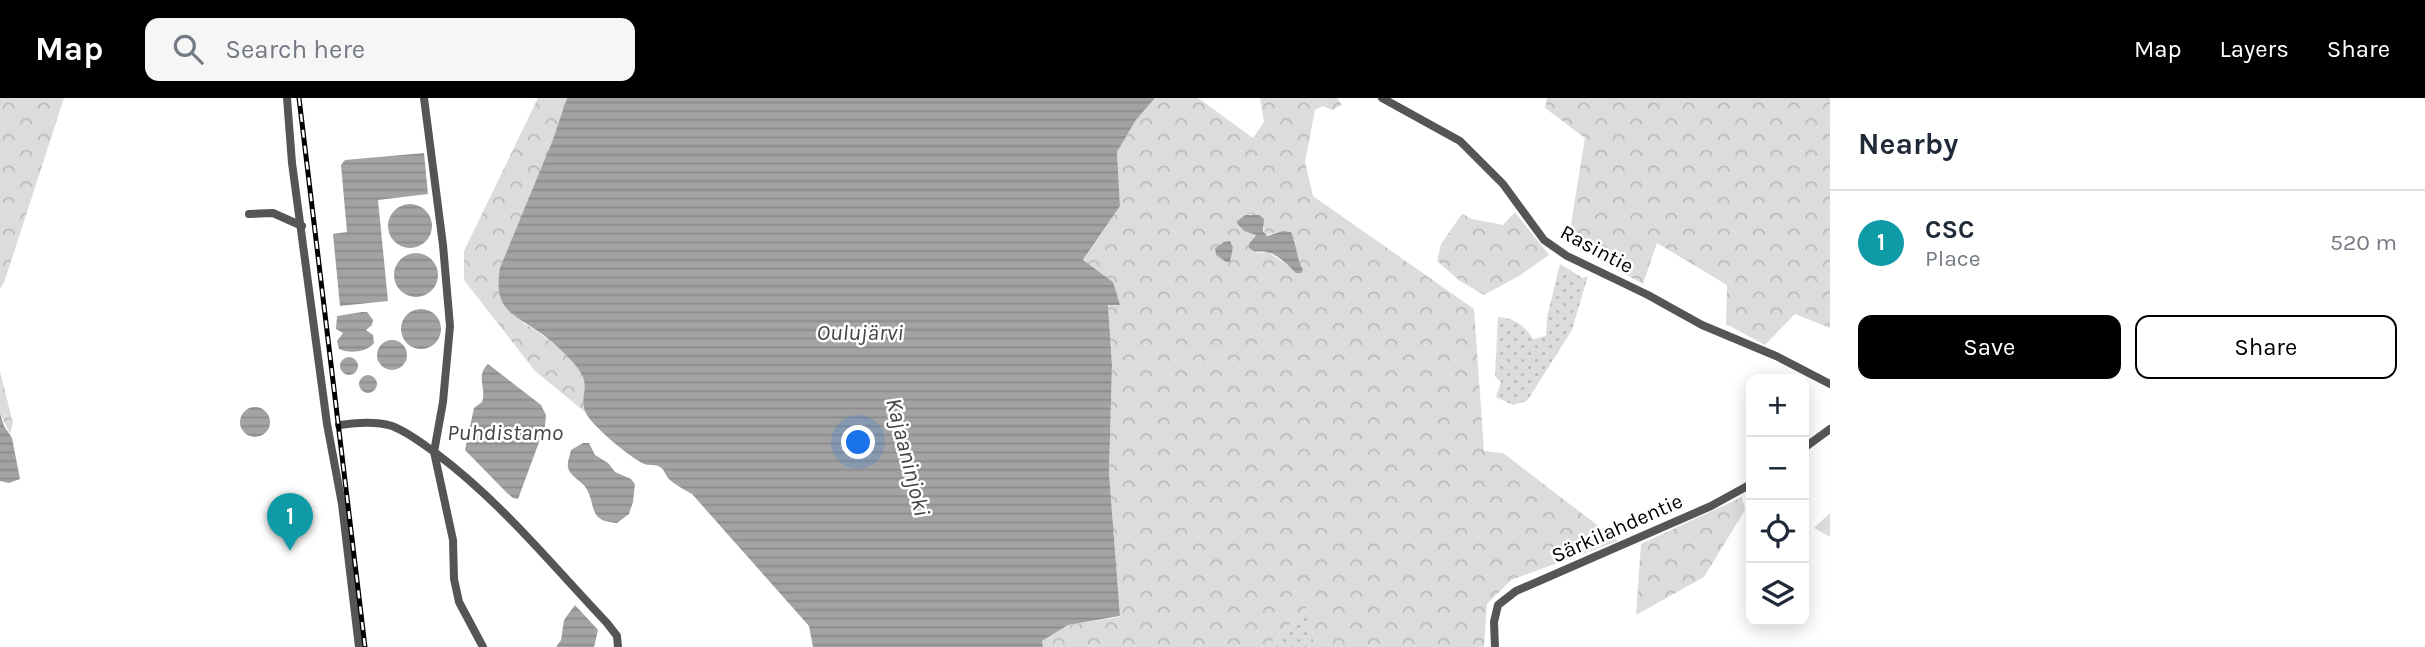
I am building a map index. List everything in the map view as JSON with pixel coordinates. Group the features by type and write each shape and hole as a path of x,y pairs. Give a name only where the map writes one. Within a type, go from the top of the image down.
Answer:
{"street":[{"path":"288,98 292,163 327,425 343,515 359,647"},
{"path":"424,98 443,245 450,326 443,401 434,452 453,540 454,579 459,601 483,647"},
{"name":"Rasintie","path":"1382,98 1460,141 1503,184 1544,240 1567,256 1648,295 1702,325 1776,356 1830,384"},
{"path":"249,214 273,213 302,226"},
{"path":"339,425 374,422 394,427 434,452 492,499 613,631 618,647"},
{"path":"1809,444 1830,429"},
{"name":"Särkilahdentie","path":"1495,647 1494,622 1498,604 1516,591 1711,506 1746,487"}],"green space":[{"path":"0,98 64,98 0,289"},
{"path":"538,98 567,98 552,142 523,323 550,341 583,375 587,391 585,412 535,371 464,280 464,251"},
{"path":"1155,98 1198,98 1253,138 1264,122 1260,98 1337,98 1342,105 1332,110 1323,106 1315,110 1305,162 1313,196 1474,309 1484,451 1503,453 1618,541 1511,580 1487,604 1484,647 1314,647 1309,606 1267,647 1043,647 1042,641 1068,625 1120,617 1109,473 1112,365 1108,304 1119,305 1113,282 1083,261 1120,206 1117,152 1136,120","holes":["1252,214 1264,226 1265,235 1283,231 1295,240 1296,257 1303,270 1299,273 1268,252 1257,253 1251,241 1256,235 1244,231 1236,222 1245,215","1230,241 1233,247 1226,262 1216,255 1215,248"]},
{"path":"1547,98 1830,98 1830,328 1795,314 1765,345 1726,324 1727,285 1657,243 1643,284 1568,243 1585,138 1545,108"},
{"path":"1515,212 1549,255 1519,276 1484,295 1460,281 1437,261 1441,244 1462,214 1472,219 1503,225"},
{"path":"1560,264 1583,278 1588,276 1572,330 1527,401 1513,405 1496,397 1501,382 1495,376 1498,317 1518,323 1533,339 1546,336 1547,317"},
{"path":"0,371 13,423 10,434 0,413"},
{"path":"1742,497 1745,510 1704,577 1636,615 1641,544"},
{"path":"1830,513 1830,537 1814,528"},
{"path":"1310,605 1314,647 1267,647"}],"water":[{"name":"Oulujärvi","path":"567,98 1155,98 1136,120 1117,152 1120,206 1083,260 1113,282 1120,305 1108,305 1112,365 1109,473 1120,616 1068,625 1042,641 1043,647 813,647 809,626 692,494 671,481 660,467 644,464 630,455 594,424 585,411 584,379 576,366 552,342 511,312 501,300 500,268 552,142"},
{"path":"424,153 428,194 378,200 388,301 340,306 333,234 347,232 341,165 345,160"},
{"path":"410,204 419,205 426,210 431,217 431,235 426,242 419,247 410,248 401,247 394,242 389,235 388,226 389,217 394,210 401,205"},
{"path":"1245,215 1259,215 1264,219 1263,231 1267,236 1283,231 1291,232 1303,270 1301,273 1296,273 1271,253 1249,248 1256,235 1244,231 1236,222"},
{"path":"1230,241 1233,247 1230,262 1226,262 1216,255 1215,248"},
{"path":"416,253 425,254 432,259 437,266 437,284 432,291 425,296 416,297 407,296 400,291 395,284 394,275 395,266 400,259 407,254"},
{"path":"421,309 435,315 441,329 435,343 421,349 407,343 401,329 407,315"},
{"path":"367,312 373,320 366,330 373,335 374,343 358,351 339,349 337,341 343,333 336,329 337,316"},
{"path":"392,340 403,344 407,355 403,366 392,370 381,366 377,355 381,344"},
{"path":"349,357 355,360 358,366 355,372 349,375 343,372 340,366 343,360"},
{"name":"Puhdistamo","path":"488,364 541,405 546,415 545,426 518,499 506,492 465,450 474,408 482,402 482,373"},
{"path":"368,375 374,378 377,384 374,390 368,393 362,390 359,384 362,378"},
{"path":"255,407 266,411 270,422 266,433 255,437 244,433 240,422 244,411"},
{"path":"0,413 12,438 20,479 9,483 0,481"},
{"path":"583,443 589,443 595,455 635,484 629,514 617,523 597,516 586,488 569,470 571,450"},
{"path":"575,605 598,630 594,647 556,647 561,640 564,620"}],"railway":[{"path":"299,98 365,647"}],"place":[{"name":"CSC","path":"290,551"}],"water label":[{"name":"Kajaaninjoki","path":"908,457"}]}
